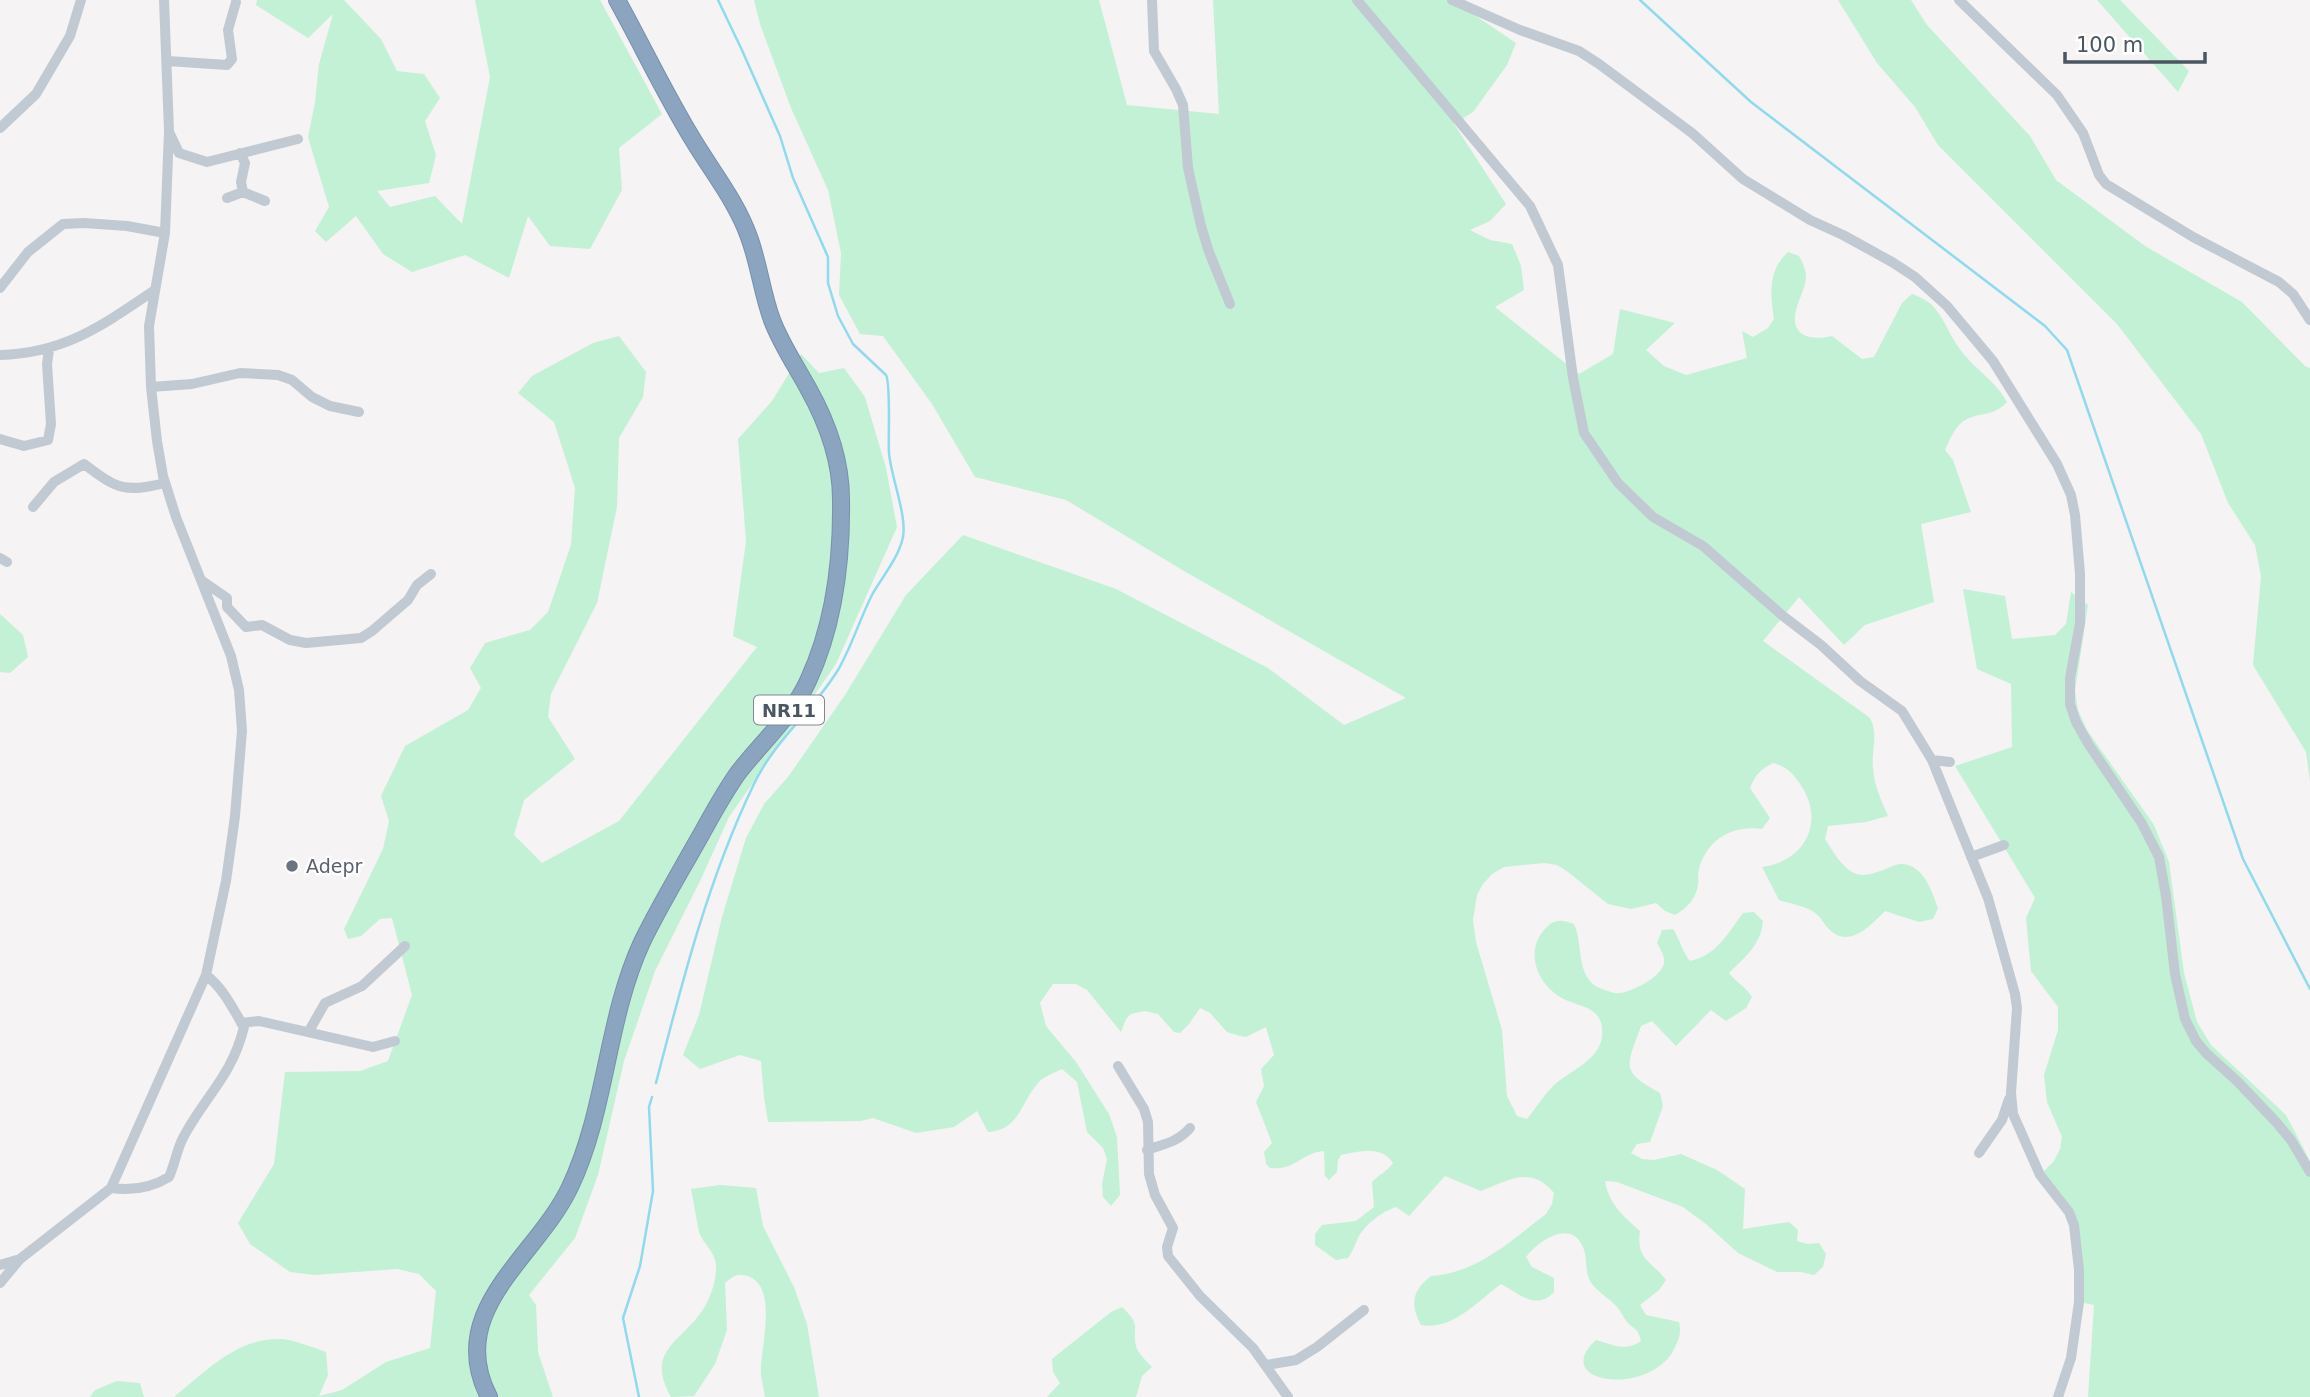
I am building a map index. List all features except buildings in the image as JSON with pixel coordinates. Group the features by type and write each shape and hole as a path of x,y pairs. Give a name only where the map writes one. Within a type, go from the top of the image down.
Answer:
{"highway":[{"name":"NR11","path":"489,1397 478,1370 476,1341 480,1322 492,1297 568,1192 586,1150 621,996 641,945 718,803 806,686 828,624 838,556 841,495 837,461 829,434 810,390 789,356 772,320 749,235 715,172 694,143 617,0"}],"street":[{"path":"0,128 36,94 70,36 81,0"},
{"path":"0,1283 20,1259 111,1188 206,975 228,868 235,816 242,731 239,691 231,656 165,483 151,387 149,326 165,233 169,131 164,0"},
{"path":"1152,0 1154,51 1183,105 1188,168 1201,226 1230,304"},
{"path":"1357,0 1530,206 1558,265 1573,378 1584,433 1618,483 1653,517 1703,547 1860,681 1902,711 1933,760 1988,898 2015,994 2017,1026 2011,1093 2013,1114 2040,1175 2069,1212 2074,1225 2080,1302 2069,1365 2058,1397"},
{"path":"1452,0 1520,30 1579,51 1599,64 1692,133 1743,179 1810,220 1843,235 1915,277 1947,306 1993,361 2057,464 2071,495 2080,574 2080,623 2070,678 2070,704 2089,746 2141,822 2159,857 2175,974 2185,1020 2206,1053 2238,1081 2291,1140 2310,1172"},
{"path":"1959,0 2057,95 2082,133 2099,175 2106,184 2193,237 2279,282 2293,294 2310,320"},
{"path":"167,61 227,65 232,59 228,30 236,2"},
{"path":"169,131 179,153 207,162 298,139"},
{"path":"240,153 245,163 241,182 243,191"},
{"path":"228,198 243,191 265,201"},
{"path":"0,288 28,252 63,224 127,226 165,233"},
{"path":"0,355 21,355 49,350 76,339 155,290"},
{"path":"0,439 24,446 48,440 51,424 47,364 49,350"},
{"path":"151,387 192,384 240,373 278,375 292,380 312,397 330,406 359,412"},
{"path":"33,507 54,482 84,464 125,489 165,483"},
{"path":"201,580 227,598 227,607 246,627 262,625 290,640 306,643 361,638 408,600 417,585 431,574"},
{"path":"1933,760 1950,762"},
{"path":"1971,857 2004,845"},
{"path":"309,1031 325,1003 362,986 405,946"},
{"path":"111,1188 128,1190 157,1184 169,1177 183,1137 238,1051 244,1027 233,1005 206,975"},
{"path":"242,1023 259,1021 373,1047 395,1041"},
{"path":"1118,1066 1144,1109 1148,1122 1147,1150 1152,1185 1173,1228 1167,1247 1168,1256 1191,1286 1247,1342 1289,1397"},
{"path":"1979,1153 2002,1120 2011,1093"},
{"path":"1147,1150 1183,1137 1190,1128"},
{"path":"0,1265 20,1259"},
{"path":"1266,1365 1296,1360 1364,1310"}],"green space":[{"path":"257,0 344,0 381,39 397,71 424,74 440,98 425,121 436,155 429,183 377,191 390,207 435,196 462,224 490,77 475,0 600,0 662,114 619,148 622,190 590,249 550,246 528,216 509,278 465,255 412,272 383,254 356,216 326,242 315,231 329,207 308,137 319,64 333,14 308,38 256,5"},
{"path":"754,0 1099,0 1127,105 1219,114 1213,0 1452,0 1516,43 1507,65 1473,112 1454,124 1506,204 1490,221 1470,230 1490,240 1512,244 1521,266 1524,290 1495,307 1579,374 1613,354 1620,309 1675,323 1646,350 1664,366 1686,375 1747,358 1742,331 1753,337 1768,328 1774,319 1772,283 1781,259 1788,252 1799,256 1806,275 1795,316 1798,329 1807,336 1832,336 1862,359 1874,357 1902,303 1912,294 1936,309 1959,348 2007,402 1993,412 1963,421 1945,450 1953,460 1971,512 1921,524 1934,602 1865,625 1844,645 1799,597 1763,641 1870,718 1874,737 1874,774 1888,816 1866,822 1828,826 1825,839 1841,863 1858,874 1870,874 1899,864 1916,869 1926,880 1938,908 1933,919 1919,922 1885,911 1860,932 1845,937 1830,930 1811,911 1779,900 1762,867 1777,864 1799,849 1811,827 1811,814 1809,801 1802,787 1787,769 1773,763 1759,773 1750,788 1770,818 1762,829 1741,829 1715,842 1698,871 1698,885 1693,899 1675,915 1656,903 1631,909 1608,904 1568,872 1557,865 1544,863 1504,867 1492,874 1477,895 1473,920 1476,942 1502,1030 1507,1096 1517,1116 1527,1119 1554,1085 1590,1059 1602,1037 1602,1027 1595,1013 1560,997 1544,982 1539,973 1535,963 1537,943 1541,933 1549,925 1558,921 1574,924 1582,964 1588,979 1604,990 1621,993 1644,984 1662,968 1664,957 1657,943 1662,930 1673,929 1690,961 1714,949 1743,913 1754,912 1763,921 1756,944 1729,973 1752,997 1746,1008 1726,1021 1711,1010 1676,1046 1652,1021 1641,1026 1632,1050 1630,1066 1638,1079 1660,1093 1663,1106 1650,1142 1637,1144 1631,1153 1642,1159 1654,1160 1681,1154 1717,1170 1745,1189 1743,1229 1789,1222 1798,1230 1797,1241 1819,1243 1826,1254 1823,1267 1814,1275 1777,1272 1738,1253 1683,1207 1617,1182 1605,1181 1613,1203 1640,1231 1640,1248 1646,1259 1666,1280 1659,1290 1640,1305 1646,1315 1679,1322 1678,1341 1672,1353 1659,1367 1641,1375 1606,1379 1592,1374 1584,1366 1585,1354 1596,1340 1624,1347 1641,1341 1638,1332 1618,1308 1592,1284 1583,1247 1578,1238 1571,1234 1563,1233 1546,1239 1526,1257 1532,1267 1554,1278 1554,1292 1547,1298 1528,1299 1501,1284 1454,1319 1432,1326 1421,1325 1414,1304 1417,1292 1425,1281 1431,1276 1463,1269 1493,1254 1546,1214 1554,1193 1537,1179 1528,1177 1510,1179 1481,1191 1445,1176 1409,1216 1396,1207 1386,1212 1362,1231 1348,1258 1336,1260 1315,1245 1315,1234 1322,1225 1356,1221 1374,1207 1372,1182 1393,1163 1388,1157 1376,1152 1363,1151 1341,1155 1337,1172 1329,1180 1325,1176 1324,1151 1316,1152 1286,1167 1270,1168 1266,1164 1264,1152 1272,1143 1256,1102 1264,1086 1261,1069 1274,1055 1266,1027 1246,1037 1240,1036 1227,1032 1210,1013 1200,1008 1180,1033 1174,1032 1158,1014 1145,1011 1131,1014 1121,1032 1087,990 1076,984 1053,984 1040,1003 1046,1026 1076,1062 1109,1114 1117,1137 1120,1195 1111,1206 1103,1197 1102,1184 1107,1159 1103,1148 1087,1132 1077,1082 1062,1069 1040,1081 1013,1121 998,1130 988,1132 977,1111 954,1127 916,1133 873,1118 861,1121 768,1122 761,1061 740,1055 700,1069 683,1055 699,1015 722,917 746,838 764,804 788,777 845,695 906,595 963,535 1116,589 1268,668 1344,725 1406,698 1066,500 975,477 932,404 883,336 860,334 839,295 841,253 828,190 791,108 760,24"},
{"path":"1838,0 1911,0 1927,25 2030,136 2056,180 2145,246 2242,302 2310,368 2310,782 2306,752 2253,665 2261,576 2255,545 2228,503 2201,434 2117,324 1938,145 1915,107 1877,63"},
{"path":"2097,0 2120,0 2189,71 2178,92"},
{"path":"619,336 646,372 643,397 619,438 617,507 597,603 551,694 548,717 575,759 524,800 514,835 542,863 619,821 757,647 733,636 746,541 738,439 772,401 801,354 819,373 844,368 865,397 886,468 897,527 836,664 729,817 655,971 624,1061 598,1175 575,1238 529,1295 536,1305 538,1352 553,1397 174,1397 222,1359 263,1340 290,1340 326,1352 328,1375 319,1396 342,1390 386,1362 430,1348 436,1291 419,1274 397,1269 314,1275 290,1272 250,1244 238,1223 274,1164 285,1072 360,1071 388,1061 412,995 392,918 380,919 361,936 348,939 344,929 383,849 389,821 381,796 405,746 468,710 481,688 470,668 485,643 530,630 548,612 571,545 575,488 554,422 518,393 532,376 593,343"},
{"path":"1963,589 2005,596 2012,639 2055,635 2066,624 2071,592 2088,605 2075,691 2078,710 2087,730 2154,825 2169,862 2184,973 2197,1022 2211,1045 2286,1115 2310,1161 2310,1397 2088,1397 2094,1305 2079,1302 2074,1225 2040,1175 2054,1161 2062,1137 2047,1102 2044,1075 2058,1030 2058,1007 2031,971 2026,918 2035,898 1955,766 2012,747 2011,684 1977,669"},
{"path":"0,614 23,635 28,657 10,673 0,672"},
{"path":"720,1185 756,1188 763,1226 794,1287 807,1324 819,1397 765,1397 761,1375 766,1322 764,1295 759,1284 750,1277 739,1275 725,1283 727,1330 715,1364 694,1396 671,1397 664,1381 664,1358 705,1306 716,1271 713,1256 699,1232 691,1189"},
{"path":"1122,1307 1135,1324 1137,1349 1152,1367 1142,1376 1136,1397 1047,1397 1060,1383 1053,1372 1052,1359 1111,1312"},
{"path":"117,1381 140,1383 144,1397 90,1397 95,1390"}],"waterway":[{"path":"656,1083 709,895 753,786 771,755 838,670 873,593 898,552 904,528 889,453 888,380 853,344 838,316 828,283 828,257 793,178 780,136 718,0"},
{"path":"1640,0 1751,102 2045,326 2067,350 2243,859 2310,989"},
{"path":"639,1397 623,1318 640,1266 653,1191 649,1107 652,1097"}],"place":[{"name":"Adepr","path":"292,866"}]}
